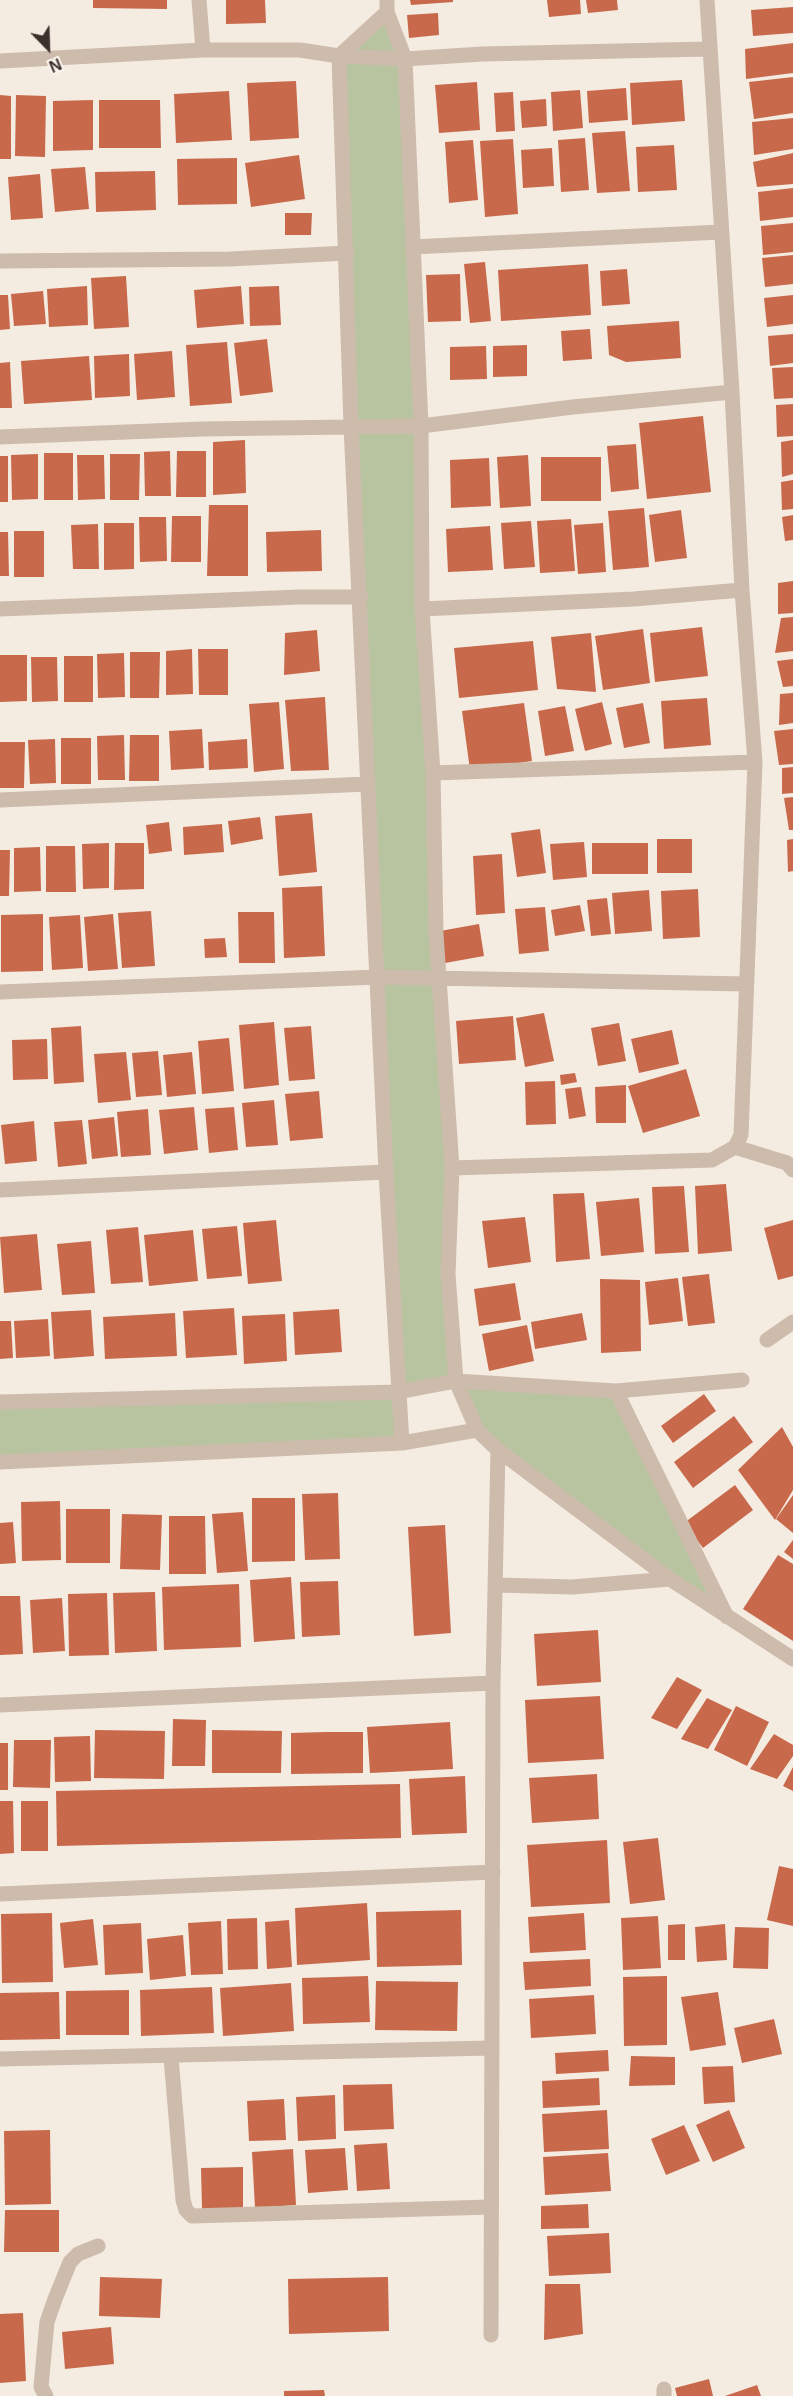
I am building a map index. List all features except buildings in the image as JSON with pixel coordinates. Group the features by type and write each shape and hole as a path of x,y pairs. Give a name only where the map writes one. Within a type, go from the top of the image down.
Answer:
{"street":[{"path":"199,0 203,50"},
{"path":"452,1168 712,1160 735,1147 741,1135 755,762 741,590 732,392 707,0"},
{"path":"402,1443 386,1172 361,597 351,426 339,56 387,6 405,59 421,426 422,609 433,773 438,980 452,1168 448,1274 456,1381 477,1430 498,1450 670,1580 793,1659"},
{"path":"0,61 203,50 300,50 339,56 405,59 482,54 585,54 709,49"},
{"path":"412,247 721,232"},
{"path":"0,261 230,259 347,252"},
{"path":"0,436 421,426 573,407 732,392"},
{"path":"422,609 634,599 741,590"},
{"path":"0,609 300,597 361,597"},
{"path":"433,773 755,762"},
{"path":"0,800 368,784"},
{"path":"0,992 378,977 438,980 746,984"},
{"path":"735,1147 786,1163 793,1170"},
{"path":"0,1190 386,1172"},
{"path":"767,1340 793,1322"},
{"path":"0,1402 398,1392 456,1381 616,1391 742,1380"},
{"path":"616,1391 729,1619"},
{"path":"0,1462 402,1443 477,1430"},
{"path":"492,2335 490,2207 493,1683 498,1450"},
{"path":"496,1585 572,1587 670,1580"},
{"path":"0,1705 493,1683"},
{"path":"0,1894 493,1872"},
{"path":"0,2059 171,2057 491,2048"},
{"path":"171,2057 183,2200 186,2210 192,2216 490,2207"},
{"path":"46,2396 41,2387 47,2322 70,2262 78,2254 98,2246"}],"green space":[{"path":"387,12 405,59 456,1380 616,1391 729,1619 477,1430 456,1381 398,1392 339,56"},
{"path":"398,1392 402,1443 0,1462 0,1402"}]}
